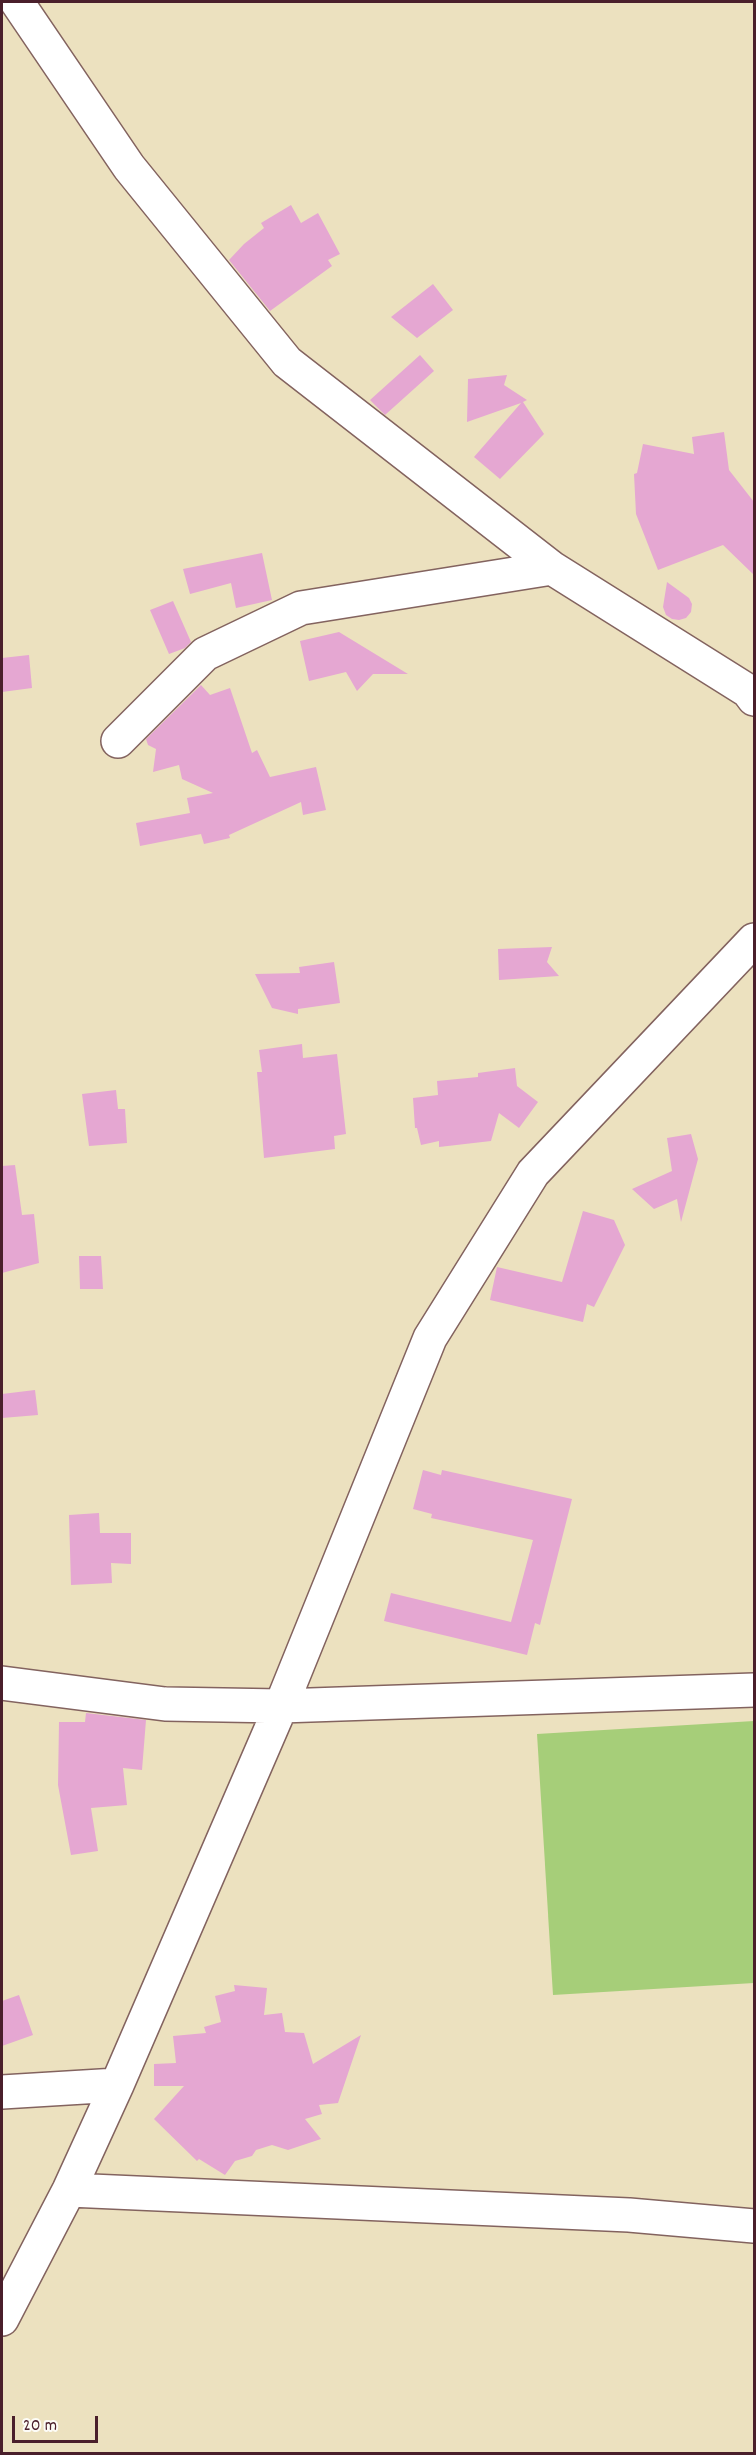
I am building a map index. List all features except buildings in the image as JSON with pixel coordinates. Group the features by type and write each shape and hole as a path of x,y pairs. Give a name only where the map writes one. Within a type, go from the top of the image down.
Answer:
{"street":[{"path":"17,2 129,167 287,362 552,568 748,691 754,699"},
{"path":"118,741 205,654 301,608 552,568"},
{"path":"2,2319 69,2190 117,2085 281,1706 429,1338 533,1173 754,940"},
{"path":"2,1683 165,1704 281,1706 754,1690"},
{"path":"2,2092 117,2085"},
{"path":"69,2190 629,2215 754,2226"}],"green space":[{"path":"754,1721 754,1983 553,1995 537,1734"}]}
